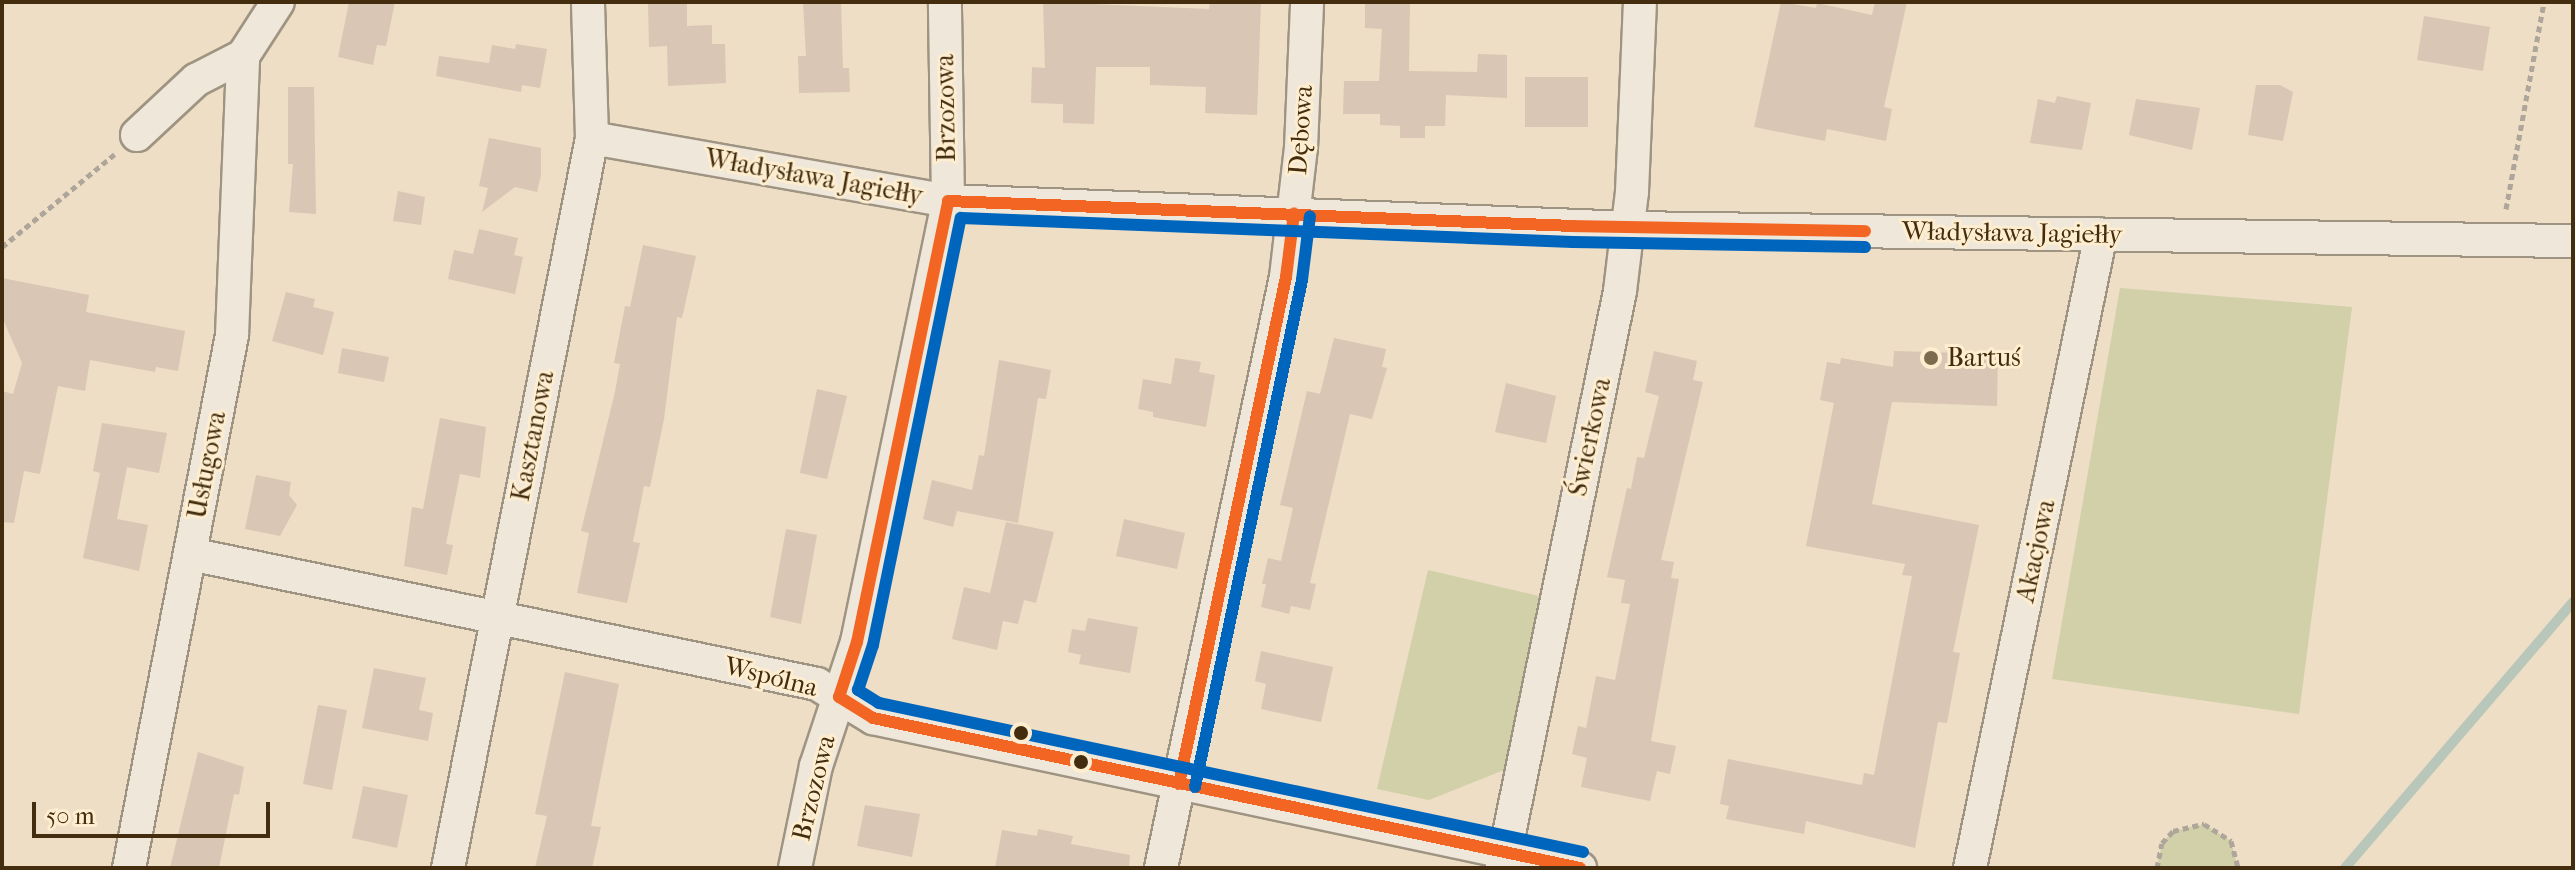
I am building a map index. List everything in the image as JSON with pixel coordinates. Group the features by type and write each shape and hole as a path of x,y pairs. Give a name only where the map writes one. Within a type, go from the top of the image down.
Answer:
{"street":[{"path":"137,135 196,80 243,56 278,2"},
{"name":"Kasztanowa","path":"448,868 592,138 588,2"},
{"name":"Brzozowa","path":"795,868 816,766 857,642 948,201 945,2"},
{"name":"Dębowa","path":"1161,868 1286,277 1294,214 1307,2"},
{"name":"Świerkowa","path":"1504,860 1620,291 1628,228 1640,2"},
{"name":"Usługowa","path":"129,868 232,335 243,56"},
{"name":"Władysława Jagiełły","path":"592,138 948,201 1628,228 2573,241"},
{"name":"Akacjowa","path":"1970,868 2101,234"},
{"name":"Wspólna","path":"190,554 817,684 873,718 1179,784 1504,860 1580,868"}],"path":[{"path":"2501,238 2544,2"},
{"path":"2,247 137,135"},
{"path":"2157,868 2162,843 2173,831 2204,824 2231,841 2238,868"}],"green space":[{"path":"2120,288 2352,307 2299,714 2052,679"},
{"path":"1428,570 1539,596 1504,770 1429,800 1377,789"},
{"path":"2204,824 2231,841 2238,868 2157,868 2162,843 2173,831"}],"building":[{"path":"349,2 395,2 386,46 377,45 373,65 338,57"},
{"path":"648,2 687,2 687,26 712,25 712,44 725,44 726,83 668,86 667,46 649,47"},
{"path":"803,2 841,2 843,68 849,68 850,92 799,93 798,56 806,56"},
{"path":"1043,2 1209,9 1210,2 1261,2 1257,115 1205,113 1206,87 1150,85 1150,67 1096,67 1094,124 1063,123 1063,104 1031,103 1032,67 1045,68"},
{"path":"1365,2 1410,2 1409,71 1477,72 1478,54 1507,55 1507,98 1446,95 1445,126 1425,126 1425,138 1400,138 1400,126 1380,125 1380,114 1343,114 1344,81 1379,81 1382,29 1365,28"},
{"path":"1781,2 1816,8 1817,3 1872,15 1875,2 1907,2 1884,107 1892,109 1886,141 1827,129 1825,141 1754,127"},
{"path":"2424,16 2490,27 2483,71 2417,60"},
{"path":"516,44 547,49 540,88 522,85 521,92 436,76 439,56 489,63 492,45 515,49"},
{"path":"1525,77 1588,77 1588,127 1525,127"},
{"path":"2256,85 2280,85 2293,92 2283,141 2248,135"},
{"path":"288,87 314,87 316,214 289,212 293,164 288,164"},
{"path":"2057,96 2091,103 2082,150 2030,143 2038,99 2055,103"},
{"path":"2136,99 2200,108 2192,150 2129,135"},
{"path":"489,138 541,148 541,175 537,192 515,187 482,212 488,188 479,186"},
{"path":"398,191 425,197 421,225 393,221"},
{"path":"479,229 518,238 514,255 523,257 515,294 448,279 454,250 473,254"},
{"path":"643,245 696,256 682,318 677,317 664,419 650,487 644,486 633,542 640,543 627,603 577,593 589,533 581,531 615,392 620,364 614,363 625,306 630,307"},
{"path":"2,278 89,295 86,312 185,331 178,371 156,367 155,372 90,360 85,391 58,386 40,474 24,471 14,523 2,522 2,391 13,394 22,363 2,317"},
{"path":"286,292 315,299 313,307 334,312 323,355 272,341"},
{"path":"1334,338 1386,349 1382,367 1387,368 1372,419 1350,414 1310,583 1316,584 1310,610 1291,606 1289,614 1261,607 1266,584 1262,584 1268,558 1281,561 1293,508 1280,505 1307,391 1320,394"},
{"path":"342,348 389,357 384,382 338,373"},
{"path":"1654,351 1697,361 1693,380 1703,382 1661,560 1674,562 1671,578 1679,579 1651,741 1676,746 1670,774 1657,771 1650,801 1581,787 1587,758 1572,754 1578,726 1586,728 1596,676 1615,680 1630,604 1621,603 1625,580 1607,577 1627,488 1631,489 1637,457 1644,458 1659,396 1645,392"},
{"path":"1894,351 1998,354 1997,406 1892,402 1872,504 1979,525 1953,652 1960,653 1947,723 1938,722 1915,848 1806,821 1804,834 1726,819 1729,806 1720,804 1728,759 1862,785 1864,773 1874,775 1912,576 1902,575 1905,564 1806,546 1834,403 1820,400 1827,362 1840,364 1841,358 1893,367"},
{"path":"1175,358 1201,362 1199,372 1215,375 1206,427 1153,417 1153,412 1138,409 1143,379 1171,384"},
{"path":"999,360 1051,370 1046,399 1038,398 1018,523 957,511 953,527 923,519 932,480 972,490 979,455 984,456"},
{"path":"1506,383 1556,396 1546,443 1495,432"},
{"path":"817,389 847,396 827,479 800,473"},
{"path":"440,418 486,427 480,478 460,474 446,544 453,545 447,575 404,566 412,507 423,509"},
{"path":"102,423 167,433 159,473 127,467 117,519 148,525 139,571 83,558 100,473 93,471"},
{"path":"256,475 291,482 289,495 297,505 280,536 245,529"},
{"path":"1124,519 1185,533 1177,569 1116,556"},
{"path":"1006,522 1054,532 1036,603 1024,600 1018,624 1003,621 997,650 952,639 964,587 990,593"},
{"path":"786,529 817,535 801,624 770,617"},
{"path":"1088,618 1138,627 1130,673 1079,664 1081,655 1068,652 1072,629 1085,631"},
{"path":"1261,651 1333,667 1321,722 1261,709 1266,684 1255,681"},
{"path":"374,668 426,678 419,710 433,713 428,741 362,728"},
{"path":"565,672 619,684 591,826 601,827 592,868 535,868 547,816 535,814"},
{"path":"318,705 347,710 332,790 303,784"},
{"path":"198,752 244,767 239,795 234,794 219,868 170,868"},
{"path":"363,786 408,795 397,848 352,838"},
{"path":"865,805 920,814 912,857 857,846"},
{"path":"1038,829 1073,836 1071,844 1130,855 1129,868 995,868 1002,830 1037,836"}],"waterway":[{"path":"2345,868 2573,602"}],"transit line":[{"path":"1580,868 873,718 839,697 857,642 948,201 1574,226 1865,231"},
{"path":"1179,784 1286,277 1294,214"},
{"path":"1195,787 1302,280 1310,216"},
{"path":"1583,852 879,703 858,690 873,645 961,218 1573,242 1865,247"}],"place":[{"name":"Bartuś","path":"1931,358"}]}
